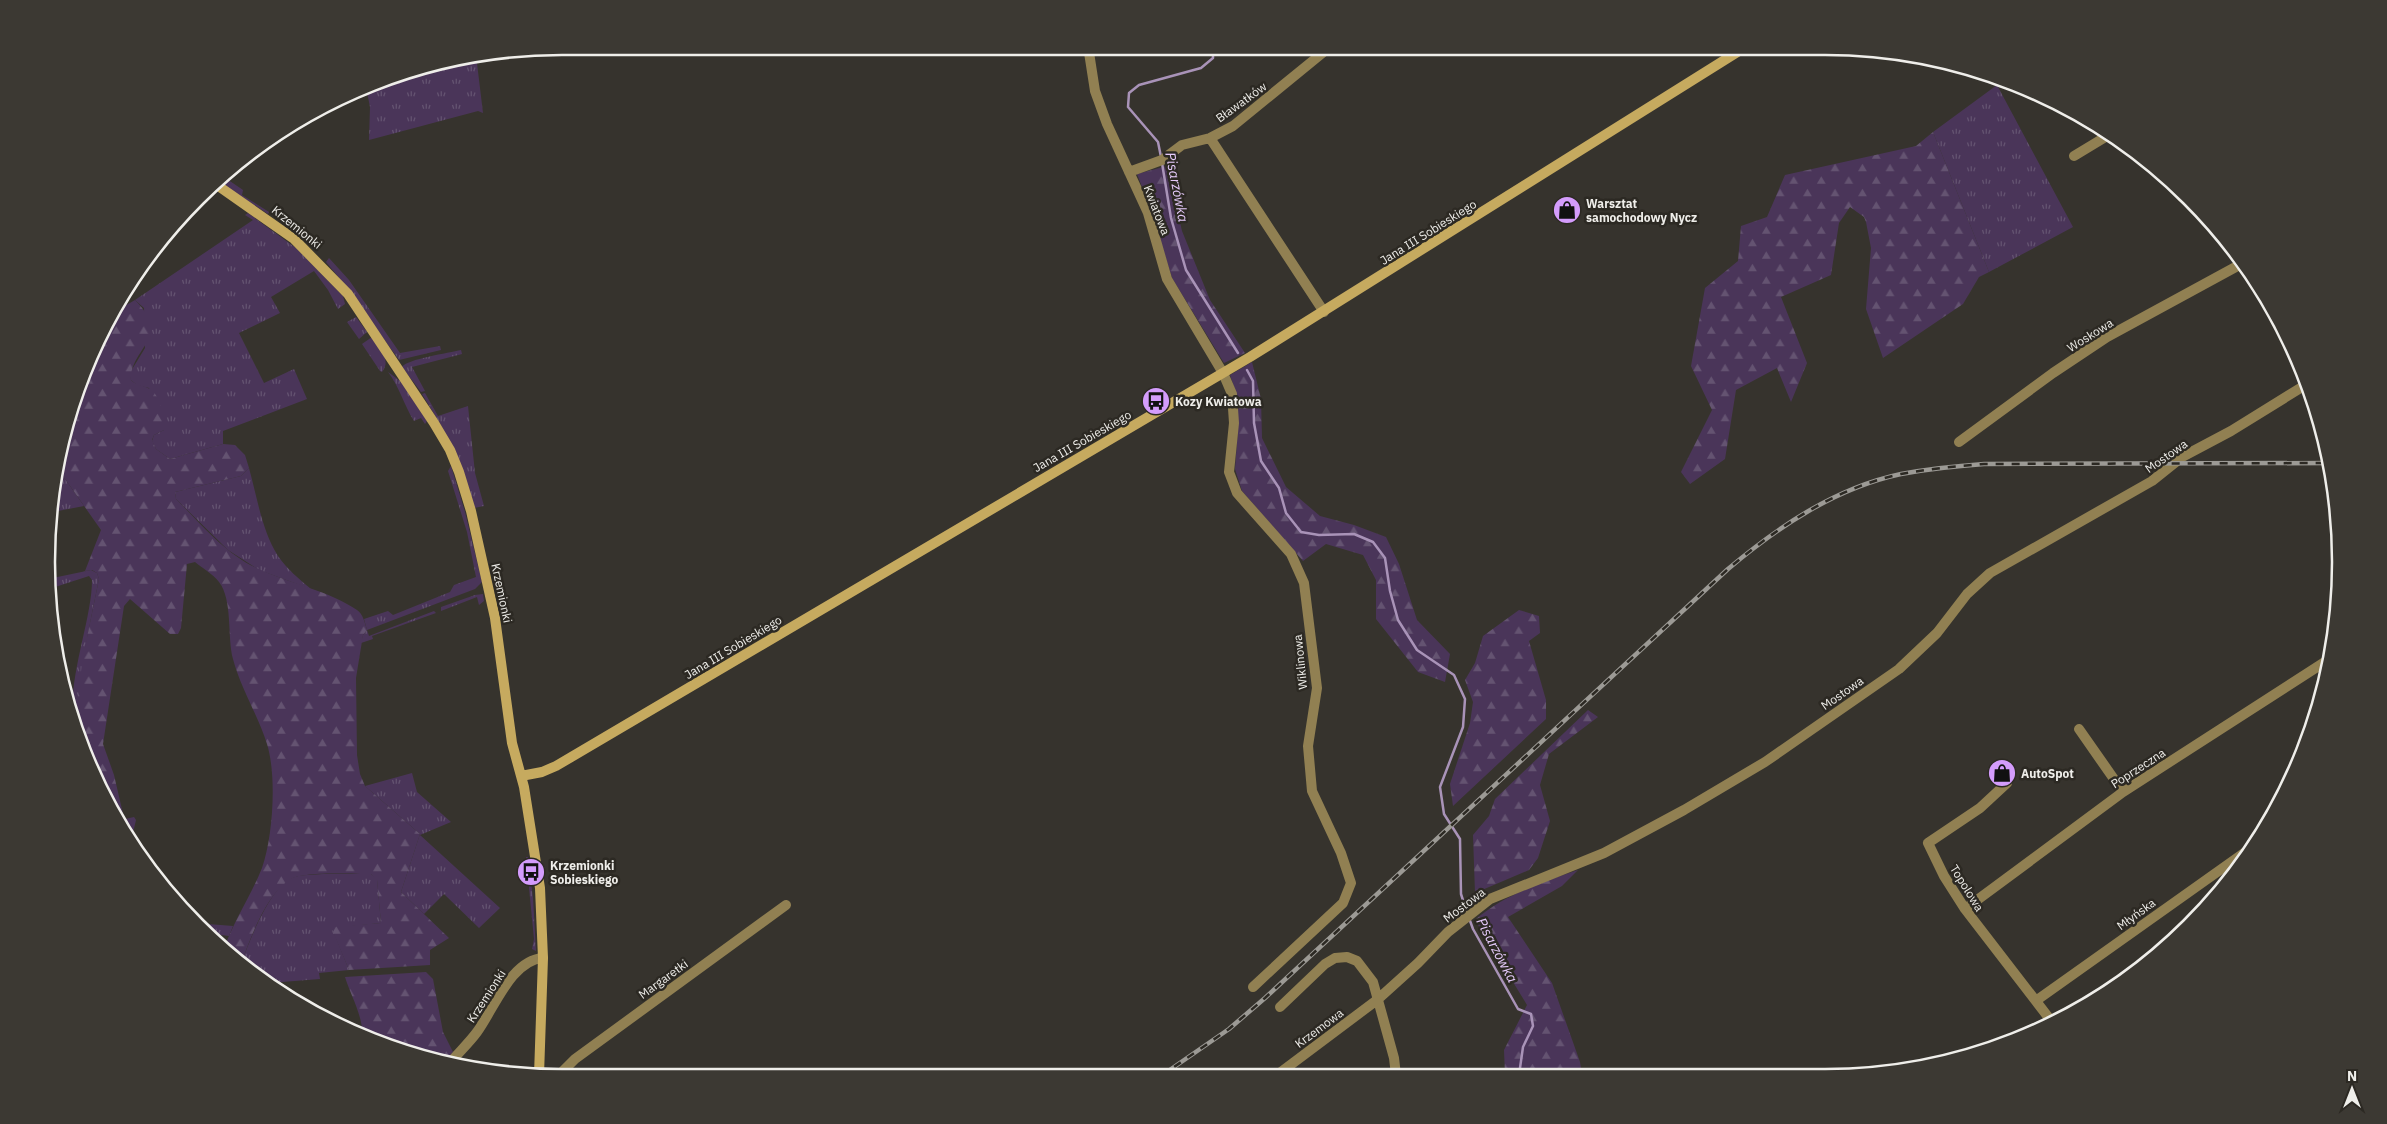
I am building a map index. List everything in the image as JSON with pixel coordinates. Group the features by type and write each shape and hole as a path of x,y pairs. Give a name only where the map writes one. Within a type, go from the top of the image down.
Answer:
{"street":[{"name":"Kwiatowa","path":"1089,55 1095,91 1148,213 1167,279 1223,373"},
{"name":"Bławatków","path":"1129,172 1162,160 1182,145 1210,138 1233,126 1320,55"},
{"name":"Jana III Sobieskiego","path":"521,776 542,772 556,766 1250,357 1733,55"},
{"path":"1210,138 1324,312"},
{"path":"2074,156 2104,138"},
{"name":"Krzemionki","path":"221,188 280,228 322,266 360,312 444,439 467,496 488,588 502,662 512,743 521,776 540,888 543,958 530,960 518,971 476,1033 455,1057"},
{"name":"Woskowa","path":"1959,442 2053,373 2107,338 2237,266"},
{"name":"Wiklinowa","path":"1223,373 1232,394 1234,423 1230,472 1237,493 1291,554 1304,583 1317,688 1308,746 1312,792 1341,854 1351,883 1343,903 1254,987"},
{"name":"Mostowa","path":"1377,1000 1418,964 1448,932 1490,900 1604,853 1684,810 1765,762 1899,669 1937,633 1967,594 1990,573 2152,481 2182,457 2232,431 2301,388"},
{"name":"Poprzeczna","path":"1965,909 2123,792 2321,664"},
{"path":"2079,729 2123,792"},
{"name":"Topolowa","path":"2007,783 1980,808 1928,843 1944,876 1965,909 2049,1017"},
{"name":"Młyńska","path":"2037,1000 2237,857"},
{"name":"Margaretki","path":"564,1069 575,1059 786,905"},
{"path":"1280,1007 1324,964 1335,958 1347,956 1357,961 1373,982 1395,1069"},
{"path":"539,1068 543,958"},
{"name":"Krzemowa","path":"1284,1069 1377,1000"}],"green space":[{"path":"477,62 483,113 478,111 369,140 370,107 368,94 431,72"},
{"path":"1997,86 2073,227 1989,272 1933,132"},
{"path":"1933,132 1989,272 1979,277 1963,304 1883,358 1866,309 1871,248 1866,222 1864,217 1850,207 1839,223 1831,275 1781,297 1807,363 1791,402 1777,368 1736,390 1725,459 1690,484 1681,472 1712,410 1691,366 1705,288 1738,261 1741,226 1767,217 1785,175 1916,146"},
{"path":"1167,166 1182,231 1210,300 1245,353 1224,363 1172,278 1151,210 1137,174"},
{"path":"229,180 243,190 242,195 269,212 268,214 224,185"},
{"path":"248,213 296,248 343,296 345,304 338,309 328,290 314,271 271,297 280,313 239,333 264,383 294,369 307,399 223,431 223,444 170,459 156,449 152,441 154,435 164,430 149,388 137,385 131,380 131,371 145,348 144,308 135,300 253,220 245,215"},
{"path":"329,258 349,280 400,353 440,346 441,350 399,360 326,262"},
{"path":"135,300 146,313 150,324 150,334 132,369 131,380 154,392 162,408 164,430 154,435 152,440 156,449 170,459 223,444 235,445 245,455 249,468 241,476 175,492 176,499 215,539 237,557 272,575 335,598 357,610 364,619 367,630 363,635 356,678 357,755 360,774 365,786 420,834 401,892 449,938 430,950 430,965 349,970 331,927 381,923 377,880 371,874 342,873 297,876 282,886 267,905 244,956 227,942 258,878 266,855 271,824 272,773 267,744 240,681 233,659 228,608 223,590 217,579 195,562 187,564 181,628 178,634 170,634 130,599 124,606 103,744 114,775 124,817 107,786 77,709 82,662 99,579 97,573 92,570 85,571 101,530 63,476 72,431 82,399 107,338 124,306"},
{"path":"356,317 367,332 359,339 347,322"},
{"path":"372,337 385,358 386,363 382,372 362,344"},
{"path":"461,350 462,354 412,367 425,391 421,392 402,367 412,361"},
{"path":"1252,362 1261,399 1262,438 1286,487 1320,516 1354,525 1386,537 1399,564 1417,620 1450,654 1445,682 1418,672 1376,619 1376,580 1363,555 1326,544 1303,561 1242,491 1235,469 1238,429 1237,396 1230,375"},
{"path":"388,372 403,383 427,421 425,424 421,418 414,421"},
{"path":"425,393 438,416 468,406 475,473 484,506 474,508 442,427 422,394"},
{"path":"451,466 465,512 482,582 475,589 367,630 364,619 388,611 393,615 450,592 454,585 476,577 467,532 448,471"},
{"path":"249,468 260,514 272,546 285,565 311,589 259,570 228,550 176,499 175,492 241,476"},
{"path":"63,476 84,506 58,511 59,496"},
{"path":"91,570 97,573 99,579 81,679 79,715 73,697 74,683 91,598 92,580 89,576 56,587 55,577"},
{"path":"483,594 484,601 479,605 477,597 441,611 441,607"},
{"path":"1519,610 1539,616 1540,633 1529,641 1546,700 1546,719 1453,806 1450,784 1470,723 1473,702 1465,680 1475,663 1483,636"},
{"path":"434,611 436,613 372,636 373,639 361,643 363,635 367,630 369,636"},
{"path":"1588,710 1598,717 1549,754 1540,785 1550,821 1538,858 1529,870 1475,893 1473,835 1489,816 1495,799"},
{"path":"412,773 417,792 451,822 420,835 500,908 479,928 444,894 424,914 401,892 420,834 365,786"},
{"path":"134,817 136,820 133,833 130,826 125,819"},
{"path":"526,857 528,857 533,898 536,951 532,949 534,939"},
{"path":"1578,870 1562,886 1508,917 1552,983 1581,1069 1505,1069 1504,1050 1527,1005 1475,920 1498,903 1537,885"},
{"path":"371,874 377,879 381,923 332,928 349,970 319,973 320,979 278,982 244,956 268,903 284,883 292,878 303,875"},
{"path":"206,924 233,926 229,936 219,935"},
{"path":"426,972 433,979 443,1032 453,1052 449,1056 431,1052 362,1027 345,977"}],"waterway":[{"name":"Pisarzówka","path":"1161,157 1158,142 1128,107 1129,93 1139,85 1201,68 1213,58 1213,55"},
{"name":"Pisarzówka","path":"1162,163 1171,218 1186,270 1238,353"},
{"name":"Pisarzówka","path":"1247,370 1253,381 1254,423 1261,461 1279,488 1286,513 1301,532 1319,535 1354,534 1373,542 1385,558 1390,591 1398,620 1417,650 1454,675 1465,699 1463,727 1440,787 1444,814 1460,839 1461,894 1467,913"},
{"name":"Pisarzówka","path":"1469,918 1473,929 1518,1009 1531,1014 1533,1026 1523,1047 1520,1069"}],"railway":[{"path":"1171,1069 1229,1029 1265,998 1728,569 1787,524 1830,499 1877,480 1901,474 1984,464 2322,463"}],"place":[{"name":"Warsztat samochodowy Nycz","path":"1567,210"},
{"name":"Kozy Kwiatowa","path":"1156,401"},
{"name":"AutoSpot","path":"2002,773"},
{"name":"Krzemionki Sobieskiego","path":"531,872"}]}
